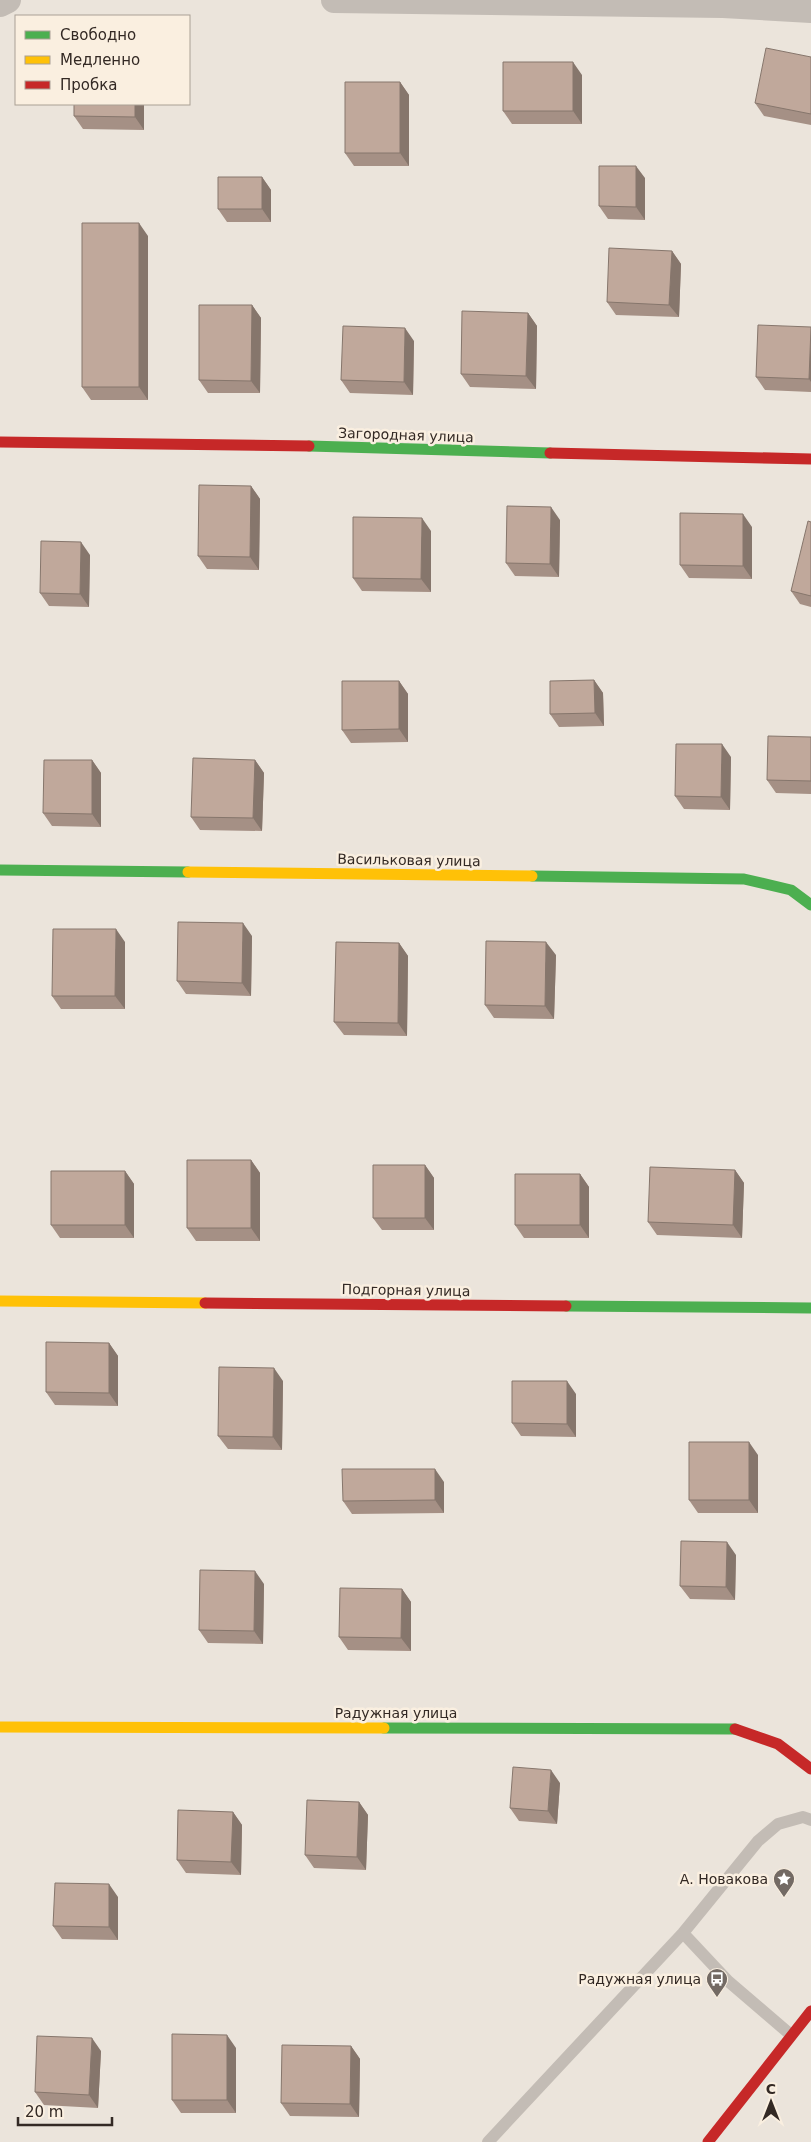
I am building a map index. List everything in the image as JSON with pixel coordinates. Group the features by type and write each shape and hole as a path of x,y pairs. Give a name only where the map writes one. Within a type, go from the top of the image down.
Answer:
{"street":[{"path":"0,4 8,0"},
{"path":"334,0 724,5 811,10"},
{"name":"Загородная улица","path":"0,442 305,446 811,459"},
{"name":"Васильковая улица","path":"0,870 744,879 791,890 811,905"},
{"name":"Подгорная улица","path":"0,1301 811,1308"},
{"name":"Радужная улица","path":"0,1727 734,1729 778,1744 811,1769"},
{"path":"708,2142 790,2035 811,2011"}],"lane":[{"path":"488,2142 683,1933 758,1841 778,1824 803,1817 811,1820"},
{"path":"683,1933 728,1980 790,2035"}],"building":[{"path":"766,48 811,57 811,114 755,103"},
{"path":"503,62 573,62 573,111 503,111"},
{"path":"345,82 400,82 400,153 345,153"},
{"path":"74,105 135,105 135,117 74,116"},
{"path":"599,166 636,166 636,207 599,206"},
{"path":"218,177 262,177 262,209 218,209"},
{"path":"82,223 139,223 139,387 82,387"},
{"path":"609,248 672,251 669,305 607,302"},
{"path":"199,305 252,305 251,381 199,380"},
{"path":"462,311 528,313 526,376 461,374"},
{"path":"758,325 811,327 809,379 756,377"},
{"path":"343,326 405,328 404,382 341,380"},
{"path":"199,485 251,486 250,557 198,556"},
{"path":"507,506 551,507 550,564 506,563"},
{"path":"680,513 743,514 743,566 680,565"},
{"path":"353,517 422,518 421,579 353,578"},
{"path":"808,521 811,522 811,596 791,591"},
{"path":"41,541 81,542 80,594 40,593"},
{"path":"594,680 595,713 550,714 550,681"},
{"path":"342,681 399,681 399,729 342,730"},
{"path":"768,736 811,737 811,781 767,780"},
{"path":"676,744 722,744 721,797 675,796"},
{"path":"193,758 255,760 253,818 191,817"},
{"path":"44,760 92,760 92,814 43,813"},
{"path":"178,922 243,923 242,983 177,981"},
{"path":"53,929 116,929 115,996 52,996"},
{"path":"486,941 546,942 545,1006 485,1005"},
{"path":"336,942 399,943 398,1023 334,1022"},
{"path":"187,1160 251,1160 251,1228 187,1228"},
{"path":"373,1165 425,1165 425,1218 373,1218"},
{"path":"650,1167 735,1170 733,1225 648,1222"},
{"path":"51,1171 125,1171 125,1225 51,1225"},
{"path":"515,1174 580,1174 580,1225 515,1225"},
{"path":"46,1342 109,1343 109,1393 46,1392"},
{"path":"219,1367 274,1368 273,1437 218,1436"},
{"path":"512,1381 567,1381 567,1424 512,1423"},
{"path":"689,1442 749,1442 749,1500 689,1500"},
{"path":"342,1469 435,1469 435,1500 343,1501"},
{"path":"681,1541 727,1542 726,1587 680,1586"},
{"path":"200,1570 255,1571 254,1631 199,1630"},
{"path":"340,1588 402,1589 401,1638 339,1637"},
{"path":"513,1767 551,1770 548,1811 510,1808"},
{"path":"307,1800 359,1802 357,1857 305,1855"},
{"path":"178,1810 233,1812 231,1862 177,1860"},
{"path":"55,1883 109,1884 109,1927 53,1926"},
{"path":"172,2034 227,2035 227,2100 172,2100"},
{"path":"37,2036 92,2038 89,2095 35,2092"},
{"path":"282,2045 351,2046 350,2104 281,2103"}],"traffic: fast":[{"path":"309,446 550,453"},
{"path":"0,870 188,872"},
{"path":"532,876 744,879 791,890 811,905"},
{"path":"566,1306 811,1308"},
{"path":"384,1728 735,1729"}],"traffic: slow":[{"path":"188,872 532,876"},
{"path":"0,1301 205,1303"},
{"path":"0,1727 384,1728"}],"traffic: jam":[{"path":"0,442 309,446"},
{"path":"550,453 811,459"},
{"path":"205,1303 566,1306"},
{"path":"735,1729 778,1744 811,1769"},
{"path":"708,2142 811,2011"}],"place":[{"name":"А. Новакова","path":"784,1898"},
{"name":"Радужная улица","path":"717,1998"}]}
